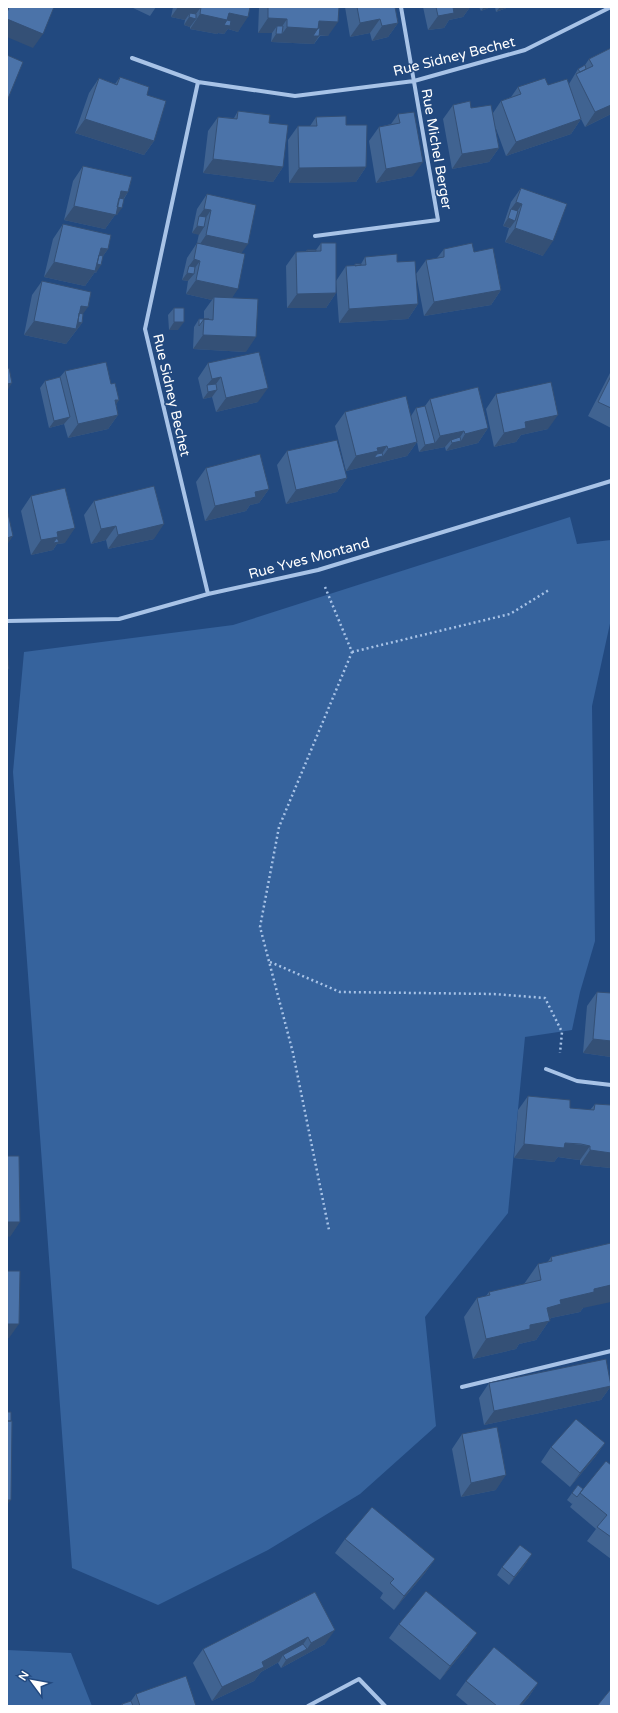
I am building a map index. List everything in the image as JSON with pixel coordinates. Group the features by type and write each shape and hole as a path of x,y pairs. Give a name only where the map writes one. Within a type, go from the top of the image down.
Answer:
{"street":[{"name":"Rue Michel Berger","path":"315,236 438,220 402,7"},
{"name":"Rue Sidney Bechet","path":"132,58 198,82 295,96 414,80 525,50 611,7"},
{"name":"Rue Sidney Bechet","path":"198,82 145,329 208,594"},
{"name":"Rue Yves Montand","path":"7,621 119,619 208,594 318,570 611,480"},
{"path":"546,1069 577,1081 611,1085"},
{"path":"462,1387 611,1351"},
{"path":"308,1706 360,1679 385,1706"}],"path":[{"path":"318,570 352,652 279,827 260,927 293,1053 329,1230"},
{"path":"352,652 510,614 549,590"},
{"path":"269,962 340,992 494,994 545,998 562,1032 557,1074"}],"shaded area":[{"path":"570,517 577,544 611,540 611,619 592,706 595,941 580,992 572,1030 525,1037 508,1213 425,1317 436,1426 360,1494 268,1550 158,1605 72,1568 13,772 24,652 233,625"},
{"path":"7,1650 71,1653 92,1706 7,1706"}],"building":[{"path":"9,7 54,7 43,34 7,19"},
{"path":"201,7 250,7 248,17 229,13 227,20 200,14"},
{"path":"268,7 339,7 338,22 319,21 318,29 287,27 287,19 268,18"},
{"path":"357,7 395,7 398,23 382,26 380,19 360,23"},
{"path":"436,7 453,7 454,13 438,16"},
{"path":"190,13 196,14 196,19 189,17"},
{"path":"227,20 231,21 230,26 224,25"},
{"path":"277,26 283,26 282,34 276,34"},
{"path":"318,28 320,28 319,36 313,36"},
{"path":"611,48 611,105 595,112 576,74 593,66 589,59"},
{"path":"7,55 23,62 7,101"},
{"path":"585,65 586,69 580,72 578,69"},
{"path":"120,77 149,87 147,95 166,101 154,141 85,119 99,78 117,85"},
{"path":"545,78 548,85 567,79 581,119 516,142 501,101 521,94 518,87"},
{"path":"470,101 471,108 491,105 499,148 462,154 453,105"},
{"path":"238,111 270,115 269,123 288,125 283,167 213,159 218,117 237,119"},
{"path":"414,112 423,162 386,169 379,127 400,123 398,114"},
{"path":"346,116 346,125 367,125 366,167 299,168 298,126 317,126 316,117"},
{"path":"83,166 132,177 128,192 121,191 116,215 74,206"},
{"path":"521,188 567,204 553,241 515,228 522,204 516,202"},
{"path":"207,194 256,205 248,244 206,235 211,210 204,209"},
{"path":"119,198 124,199 122,208 117,207"},
{"path":"511,209 518,211 515,221 508,218"},
{"path":"199,216 206,217 204,227 197,226"},
{"path":"63,224 111,235 108,249 101,248 95,271 54,262"},
{"path":"197,243 245,254 238,289 196,280 200,261 194,259"},
{"path":"321,243 336,243 336,293 297,294 296,252 321,251"},
{"path":"472,243 474,252 493,248 501,290 434,302 426,260 444,257 444,249"},
{"path":"397,254 397,262 415,261 418,304 349,309 346,266 366,265 365,257"},
{"path":"99,255 103,256 101,265 97,264"},
{"path":"189,266 195,267 194,274 187,273"},
{"path":"42,281 91,292 88,307 81,306 76,329 34,321"},
{"path":"214,297 258,299 256,337 203,335 204,319 213,320"},
{"path":"174,308 184,308 184,322 174,322"},
{"path":"79,313 83,314 82,323 78,322"},
{"path":"199,319 204,319 199,326"},
{"path":"259,352 268,388 226,398 221,377 212,379 208,363"},
{"path":"106,362 111,384 115,383 119,400 115,400 118,415 78,424 65,371"},
{"path":"9,368 12,383 7,384 7,369"},
{"path":"611,376 611,408 598,402"},
{"path":"60,377 70,417 54,421 45,381"},
{"path":"551,382 558,415 525,422 526,428 504,433 496,394"},
{"path":"216,384 217,390 208,392 207,385"},
{"path":"478,387 488,428 465,434 464,431 440,436 430,399"},
{"path":"406,396 417,442 388,449 387,446 377,448 378,451 356,456 345,412"},
{"path":"425,406 435,443 425,445 416,408"},
{"path":"460,437 461,441 452,443 451,440"},
{"path":"337,440 347,478 296,490 287,451"},
{"path":"382,453 383,456 374,458 377,454"},
{"path":"260,454 269,489 255,492 256,497 215,506 206,468"},
{"path":"154,486 164,524 118,535 116,526 101,529 94,501"},
{"path":"65,488 75,528 57,532 58,537 41,540 31,496"},
{"path":"7,509 13,536 7,538"},
{"path":"57,538 59,542 53,543"},
{"path":"7,649 9,669 7,669"},
{"path":"597,992 611,993 611,1041 593,1039"},
{"path":"528,1096 570,1100 570,1108 594,1110 595,1104 611,1105 611,1153 590,1150 590,1146 581,1144 565,1143 564,1148 524,1144"},
{"path":"7,1156 19,1156 20,1222 7,1222"},
{"path":"611,1243 611,1285 594,1289 594,1292 560,1300 561,1304 547,1308 550,1321 530,1325 530,1329 486,1339 477,1298 490,1295 489,1292 541,1280 538,1264 552,1261 551,1257"},
{"path":"7,1271 20,1271 19,1324 7,1324"},
{"path":"606,1359 611,1386 494,1411 489,1383"},
{"path":"7,1412 11,1412 11,1421 7,1421"},
{"path":"576,1419 605,1443 580,1473 551,1447"},
{"path":"7,1421 12,1421 11,1500 7,1500"},
{"path":"497,1427 506,1475 471,1483 462,1434"},
{"path":"606,1461 611,1465 611,1537 597,1527 607,1515 580,1493"},
{"path":"578,1485 583,1489 577,1497 572,1493"},
{"path":"372,1507 435,1559 404,1596 390,1583 394,1579 345,1539"},
{"path":"520,1545 532,1554 514,1577 502,1567"},
{"path":"426,1591 477,1633 450,1666 399,1624"},
{"path":"315,1592 335,1630 311,1643 308,1637 262,1662 264,1667 222,1687 203,1649"},
{"path":"303,1644 307,1649 286,1660 283,1655"},
{"path":"494,1647 538,1683 519,1706 497,1706 466,1681"},
{"path":"186,1676 196,1706 140,1706 136,1694"},
{"path":"611,1689 611,1706 597,1706"},
{"path":"131,1701 133,1706 123,1706 122,1704"}]}
